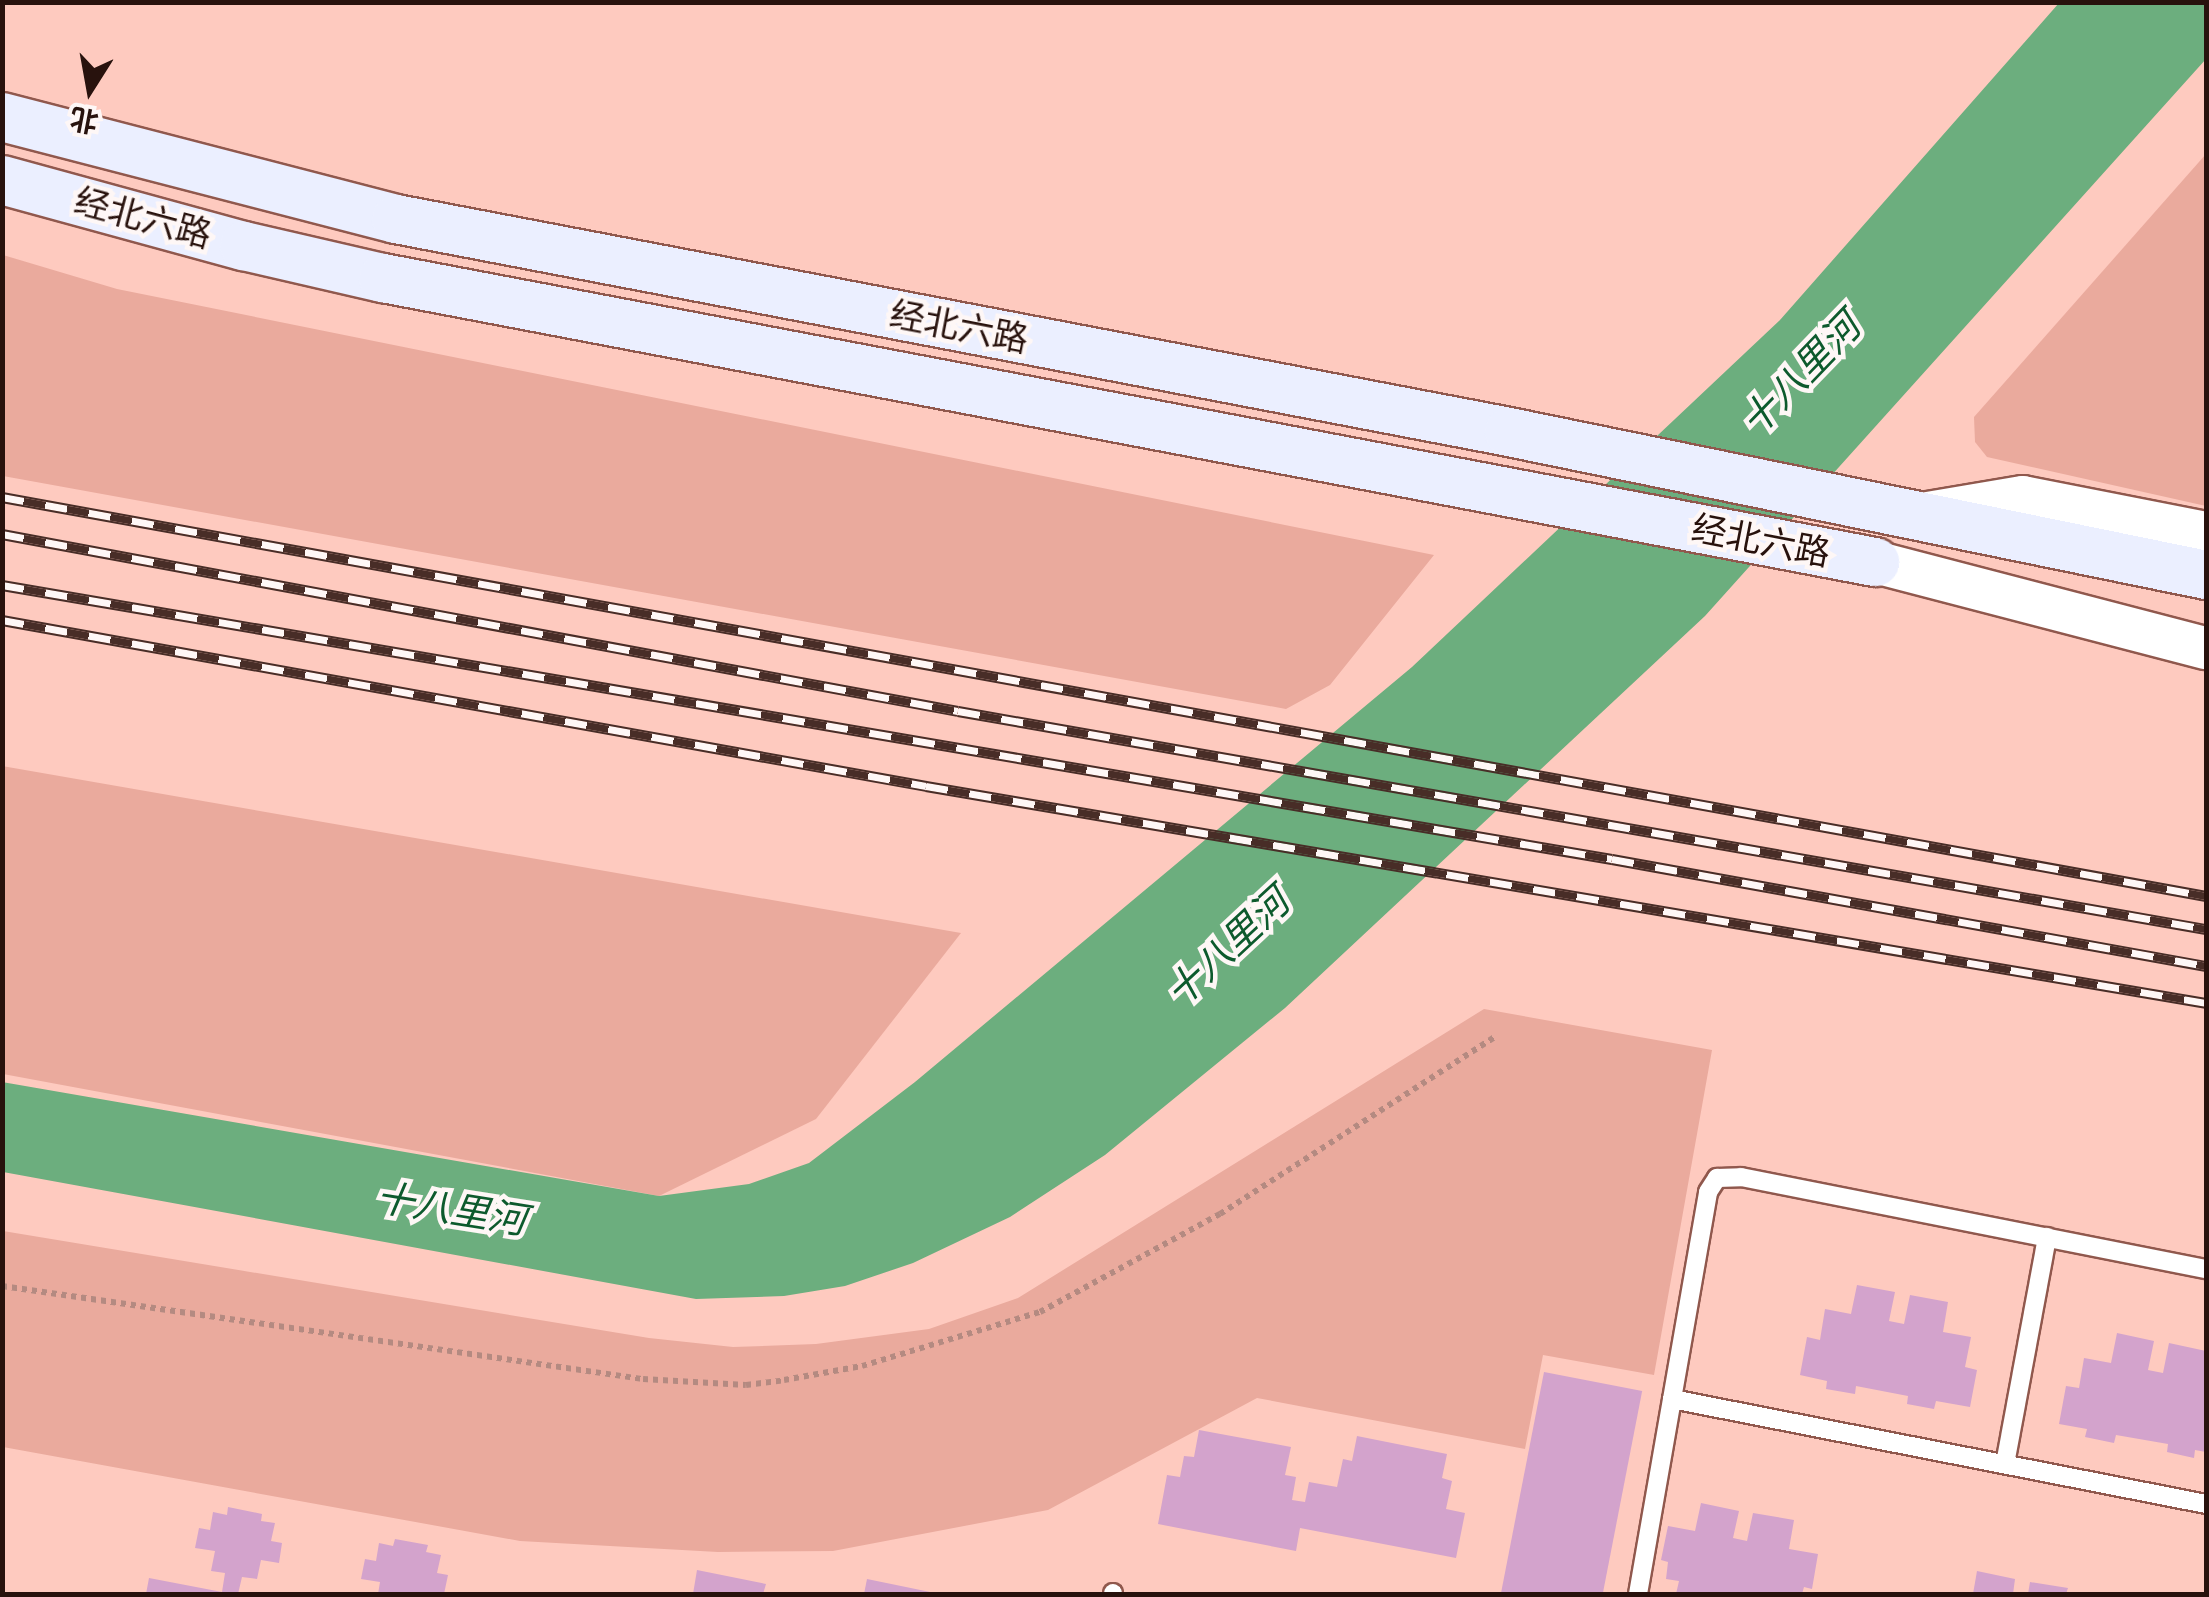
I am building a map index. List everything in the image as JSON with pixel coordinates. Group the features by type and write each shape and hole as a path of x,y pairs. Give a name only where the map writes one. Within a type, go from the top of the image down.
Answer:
{"main road":[{"name":"经北六路","path":"2,118 396,219 1509,432 1921,514 2206,576"},
{"name":"经北六路","path":"2,180 244,246 383,278 1875,562"}],"street":[{"path":"1921,514 2023,497 2206,533"},
{"path":"1875,562 2206,648"}],"lane":[{"path":"1638,1594 1708,1192 1717,1178 1741,1177 2206,1269"},
{"path":"2006,1464 2048,1238"},
{"path":"1672,1399 2206,1504"}],"path":[{"path":"2,1286 642,1379 746,1385 784,1380 862,1366 1040,1312 1220,1214 1495,1037"}],"shaded area":[{"path":"2206,154 2206,506 1987,457 1975,442 1974,417"},
{"path":"3,255 117,289 1434,555 1330,685 1286,709 3,476"},
{"path":"2,766 961,933 816,1119 659,1196 3,1074"},
{"path":"1484,1009 1712,1050 1654,1375 1543,1355 1525,1449 1257,1398 1048,1510 833,1551 718,1552 520,1541 3,1447 3,1231 649,1338 733,1347 816,1344 929,1329 1018,1298"}],"water":[{"name":"十八里河","path":"2059,3 2206,3 2206,59 1705,616 1285,1008 1105,1155 1010,1217 913,1263 845,1286 784,1296 696,1299 3,1172 2,1082 659,1196 749,1184 809,1163 915,1082 1412,667 1780,320"}],"building":[{"path":"1857,1285 1895,1292 1889,1321 1904,1324 1910,1295 1948,1302 1943,1332 1971,1337 1965,1367 1977,1370 1970,1407 1936,1401 1934,1409 1907,1404 1908,1396 1856,1386 1855,1394 1826,1389 1827,1381 1800,1375 1807,1337 1820,1340 1825,1309 1851,1314"},
{"path":"2117,1333 2154,1341 2148,1370 2163,1373 2169,1343 2206,1351 2206,1452 2195,1450 2194,1458 2167,1452 2168,1444 2116,1435 2114,1443 2085,1437 2087,1429 2059,1424 2066,1386 2079,1388 2084,1358 2111,1363"},
{"path":"1544,1372 1642,1391 1603,1594 1501,1594"},
{"path":"1199,1430 1291,1447 1285,1475 1296,1477 1292,1500 1305,1502 1309,1482 1337,1487 1343,1459 1352,1461 1357,1436 1447,1454 1442,1478 1452,1481 1446,1509 1465,1513 1456,1558 1300,1528 1296,1551 1158,1524 1167,1475 1180,1477 1184,1456 1194,1457"},
{"path":"1701,1503 1739,1511 1733,1538 1747,1541 1753,1513 1794,1520 1789,1549 1818,1554 1812,1589 1804,1587 1802,1594 1676,1594 1679,1581 1666,1579 1668,1562 1661,1560 1668,1526 1695,1531"},
{"path":"228,1507 262,1514 261,1521 275,1523 271,1541 282,1543 279,1563 261,1560 257,1579 242,1577 238,1594 146,1594 149,1578 222,1592 225,1573 211,1571 215,1551 195,1548 199,1528 210,1530 213,1512 227,1515"},
{"path":"395,1539 428,1545 426,1552 441,1555 437,1573 448,1575 444,1594 378,1594 380,1582 361,1579 365,1559 376,1561 379,1543 393,1546"},
{"path":"697,1570 766,1584 763,1594 693,1594"},
{"path":"1977,1571 2015,1579 2013,1594 1973,1594"},
{"path":"867,1579 935,1593 935,1594 864,1594"},
{"path":"2030,1582 2068,1588 2066,1594 2028,1594"}],"railway":[{"path":"2,497 2206,896"},
{"path":"2,534 958,711 2206,929"},
{"path":"2,585 1612,859 2206,966"},
{"path":"2,620 926,786 2206,1003"}]}
